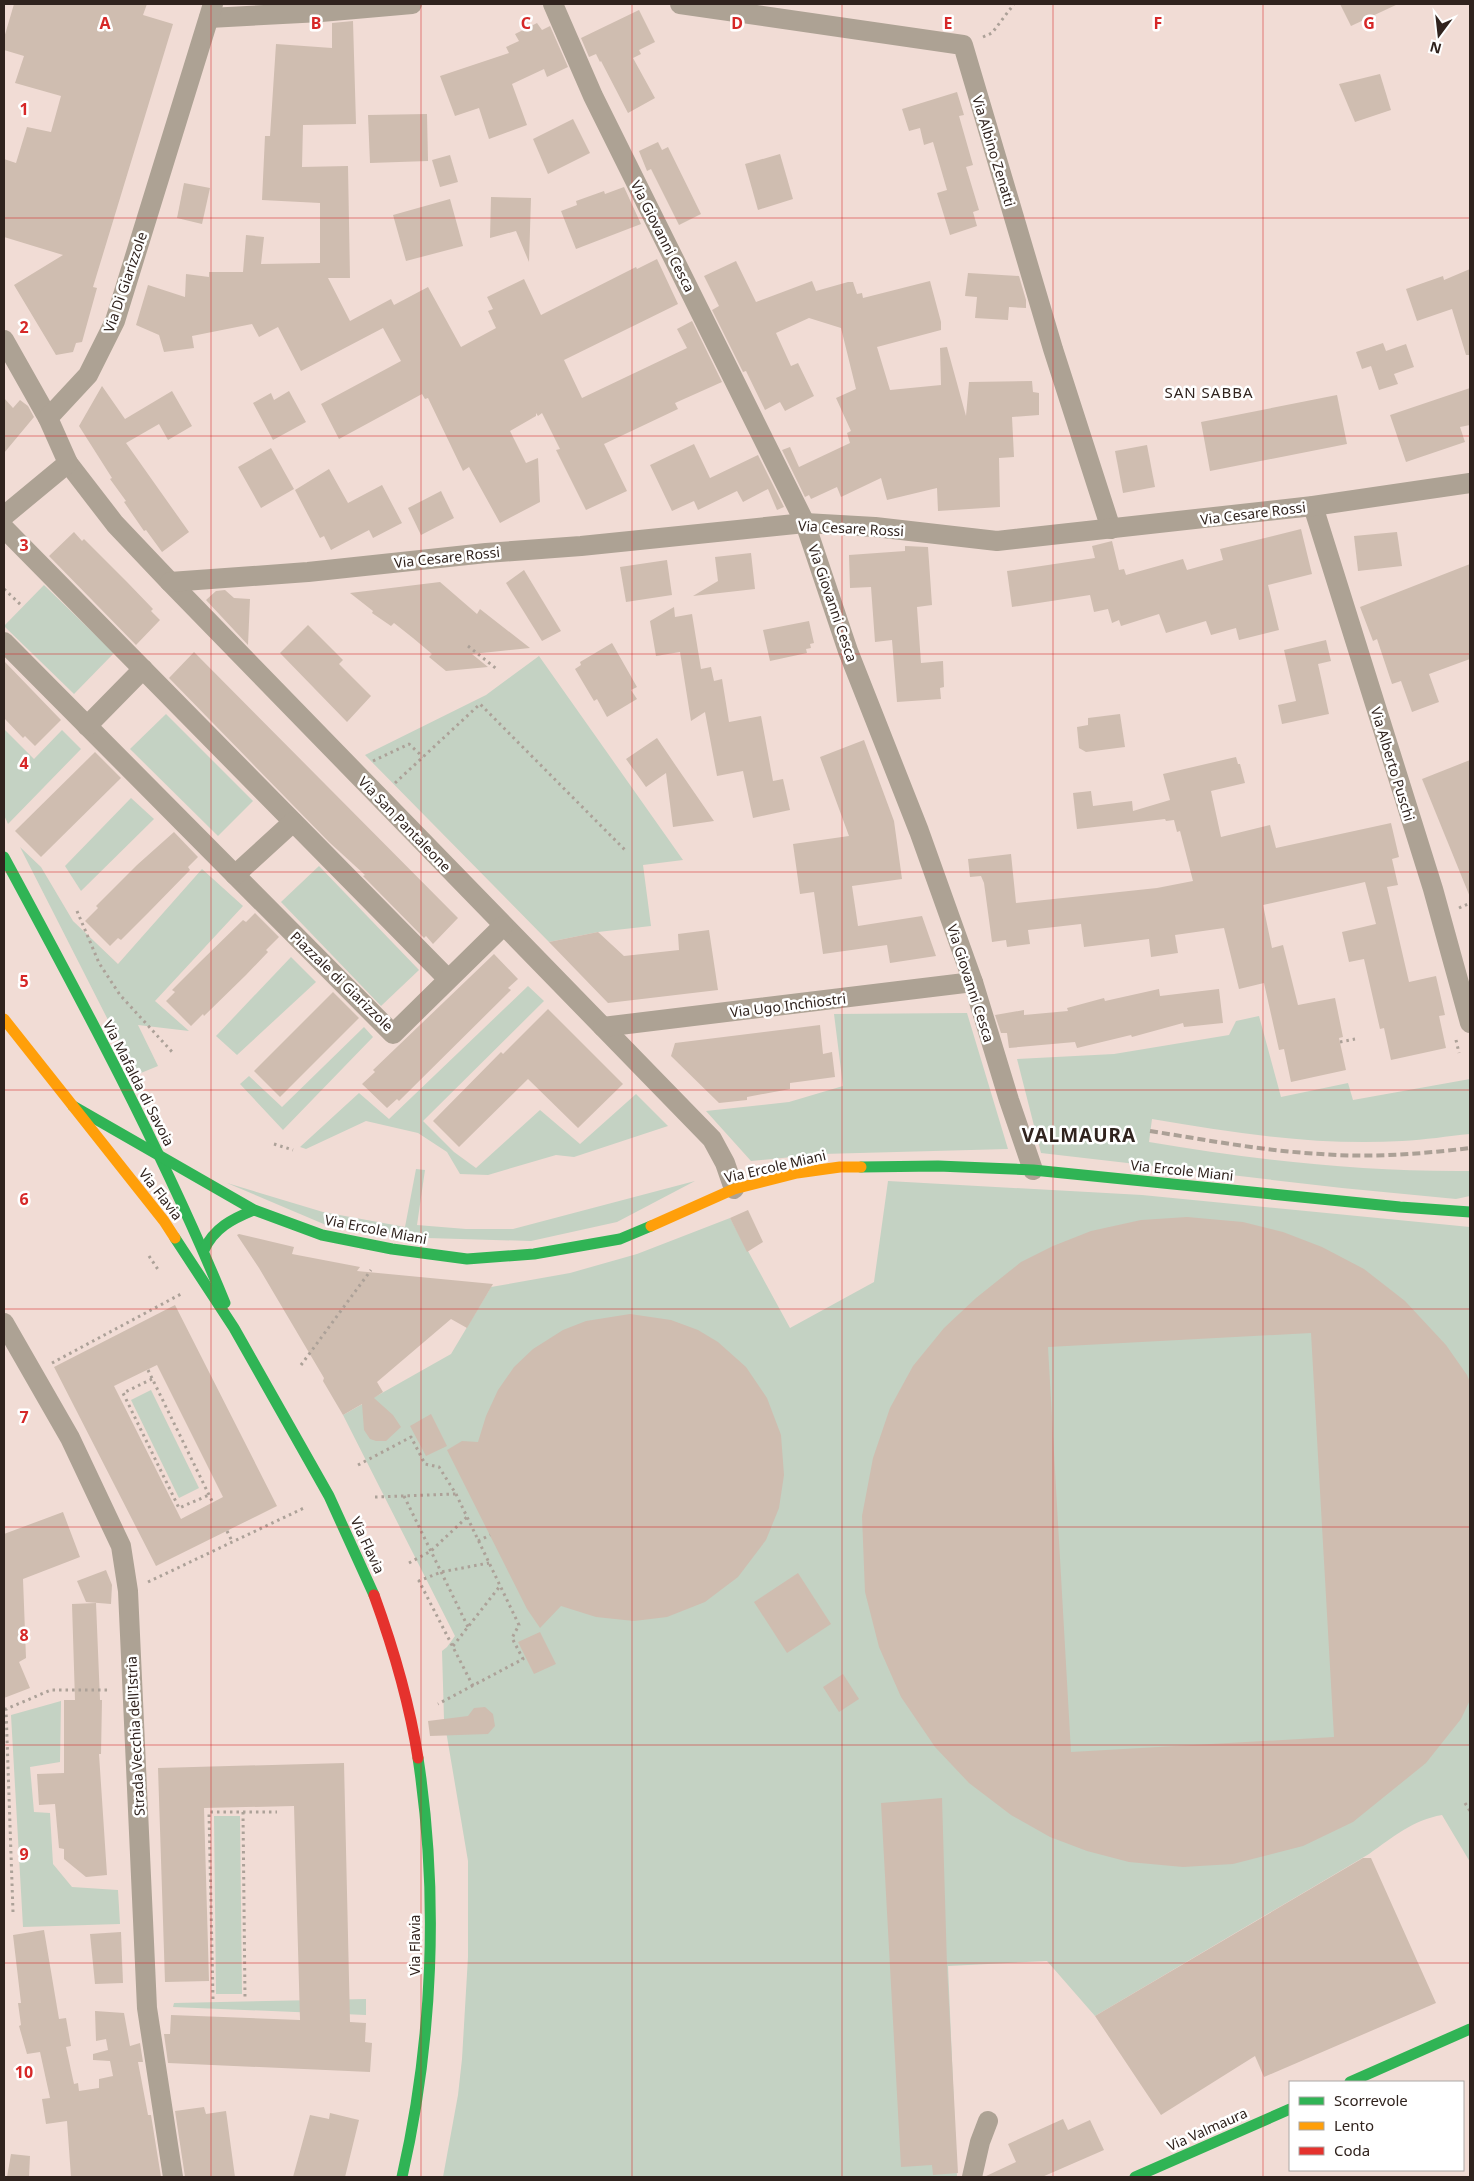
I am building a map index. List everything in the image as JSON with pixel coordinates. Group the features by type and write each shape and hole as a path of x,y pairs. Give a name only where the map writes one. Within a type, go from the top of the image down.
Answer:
{"street":[{"path":"211,11 321,12 412,4"},
{"name":"Via Giovanni Cesca","path":"554,4 593,96 805,523 848,651 919,831 973,982 1009,1100 1033,1170"},
{"path":"680,4 963,45"},
{"name":"Via Di Giarizzole","path":"48,418 88,376 115,321 211,11"},
{"name":"Via Albino Zenatti","path":"963,45 1053,348 1111,529"},
{"path":"4,340 48,418 68,462 4,516"},
{"name":"Via San Pantaleone","path":"68,462 115,524 170,582 712,1139 726,1163 734,1189"},
{"name":"Via Cesare Rossi","path":"170,582 308,572 805,523 876,528 997,541 1313,506 1470,483"},
{"name":"Via Alberto Puschi","path":"1313,506 1433,889 1470,1023"},
{"path":"4,528 448,980"},
{"name":"Piazzale di Giarizzole","path":"4,642 393,1034 503,926"},
{"path":"87,726 143,669"},
{"path":"235,875 293,822"},
{"name":"Via Mafalda di Savoia","path":"4,857 46,934 159,1156 204,1250 234,1328"},
{"name":"Via Ugo Inchiostri","path":"603,1027 973,982"},
{"name":"Via Flavia","path":"4,1019 70,1105 164,1221 234,1328 330,1496 370,1584 396,1656 412,1718 425,1803 431,1951 423,2065 402,2177"},
{"name":"Via Ercole Miani","path":"70,1105 254,1210 322,1235 392,1249 467,1259 534,1254 620,1239 734,1189 797,1173 840,1166 938,1166 1033,1170 1400,1207 1470,1212"},
{"path":"204,1250 212,1235 219,1228 254,1210"},
{"name":"Strada Vecchia dell'Istria","path":"4,1323 70,1438 121,1546 127,1575 147,2008 173,2177"},
{"path":"1352,2081 1470,2029"},
{"name":"Via Valmaura","path":"1136,2177 1289,2109"},
{"path":"972,2177 980,2142 988,2121"}],"path":[{"path":"963,45 992,33 1014,4"},
{"path":"4,589 21,605"},
{"path":"468,646 498,670"},
{"path":"380,798 480,704 625,850"},
{"path":"353,770 409,744 423,757"},
{"path":"78,911 99,963 120,995 174,1054"},
{"path":"1340,1042 1355,1039"},
{"path":"274,1144 293,1150"},
{"path":"149,1256 159,1271"},
{"path":"301,1365 374,1266"},
{"path":"47,1366 185,1292"},
{"path":"125,1324 128,1330"},
{"path":"148,1370 213,1503"},
{"path":"152,1379 123,1393 180,1508 209,1495"},
{"path":"358,1465 411,1437 425,1464 439,1466 456,1494 519,1625 512,1638 522,1659 438,1704"},
{"path":"375,1497 456,1494"},
{"path":"404,1496 468,1627"},
{"path":"153,1580 306,1507"},
{"path":"409,1563 431,1551 467,1517"},
{"path":"227,1531 232,1542"},
{"path":"478,1541 490,1535"},
{"path":"473,1686 419,1581 441,1572 489,1563"},
{"path":"452,1646 500,1586"},
{"path":"13,1912 6,1709 50,1690 132,1689"},
{"path":"1465,1803 1470,1811"},
{"path":"213,1998 209,1812 277,1812"},
{"path":"243,1812 245,1998"}],"green space":[{"path":"44,585 114,653 74,694 4,626"},
{"path":"539,656 683,860 643,865 651,926 598,932 549,942 365,755 486,695"},
{"path":"166,714 253,801 218,836 130,749"},
{"path":"4,729 34,759 62,730 81,749 8,824 4,815"},
{"path":"131,798 154,819 81,891 65,866"},
{"path":"20,847 41,867 73,921 118,964 202,869 243,906 155,1001 189,1031 138,1025 158,1066 136,1075"},
{"path":"319,866 419,970 381,1006 281,902"},
{"path":"291,957 316,982 237,1055 216,1036"},
{"path":"528,986 544,1001 423,1121 454,1152 476,1168 540,1110 580,1144 636,1094 668,1126 574,1157 556,1155 488,1175 460,1174 447,1152 418,1133 366,1121 306,1149 300,1147 359,1093 389,1119"},
{"path":"967,1013 1008,1149 822,1154 751,1161 706,1111 789,1102 843,1086 834,1014"},
{"path":"1259,1016 1281,1097 1348,1083 1353,1100 1470,1079 1470,1134 1419,1140 1339,1142 1277,1137 1152,1119 1149,1142 1309,1164 1429,1171 1470,1171 1470,1196 1456,1199 1342,1188 1041,1153 1017,1059 1114,1054 1229,1035 1236,1021"},
{"path":"364,1027 373,1037 283,1130 240,1084 249,1076 282,1107"},
{"path":"416,1169 425,1170 417,1225 466,1229 513,1229 695,1181 617,1222 531,1241 427,1238 326,1225 227,1183 323,1212 405,1227"},
{"path":"888,1181 1142,1195 1470,1227 1470,1862 1442,1815 1412,1825 1369,1854 1095,2016 1047,1961 948,1966 957,2177 443,2177 458,2095 468,1957 468,1861 444,1719 442,1651 455,1636 343,1415 451,1354 491,1287 570,1273 637,1254 730,1218 790,1328 874,1282"},
{"path":"151,1390 199,1488 179,1498 131,1400"},
{"path":"61,1701 60,1762 30,1767 34,1812 50,1813 53,1864 72,1887 118,1890 120,1924 23,1927 11,1715"},
{"path":"214,1816 240,1816 242,1994 216,1994"},
{"path":"366,1999 366,2015 173,2007 174,2003"}],"building":[{"path":"14,4 147,4 143,15 173,24 93,287 97,288 82,342 76,343 73,352 56,355 14,285 63,255 4,237 4,159 16,163 27,127 51,132 61,96 15,83 24,56 4,50 4,38"},
{"path":"1340,4 1398,4 1351,26"},
{"path":"639,10 655,42 639,50 641,54 633,58 655,98 628,113 601,61 596,54 589,57 581,38"},
{"path":"353,21 356,124 303,125 302,167 348,166 350,278 328,278 350,321 391,299 394,305 428,287 461,347 496,328 488,311 493,309 487,297 524,279 541,315 636,267 637,269 657,259 678,304 564,360 582,398 687,348 677,329 692,321 722,382 675,403 678,409 604,444 627,491 586,510 556,450 560,449 542,413 538,416 536,413 536,416 510,431 526,463 538,458 540,502 500,523 469,467 463,471 428,398 425,399 422,394 339,439 321,404 401,361 383,328 301,371 278,327 259,337 252,324 192,336 194,348 164,352 159,335 136,325 148,285 185,297 186,274 209,277 209,272 243,272 246,235 264,237 261,264 320,263 320,203 262,200 265,136 270,136 276,44 332,48 332,23"},
{"path":"537,23 542,30 550,26 568,67 547,77 544,69 512,84 527,125 489,139 479,108 455,116 440,76 509,53 506,47 519,41 515,34"},
{"path":"1380,74 1391,110 1355,122 1339,84"},
{"path":"957,92 964,115 959,116 973,165 966,167 979,210 973,212 977,226 950,235 937,193 947,190 933,142 924,145 920,128 909,131 902,109"},
{"path":"427,114 428,161 370,163 368,115"},
{"path":"573,119 590,153 548,174 533,139"},
{"path":"658,142 662,150 668,147 701,214 679,225 651,169 647,171 639,151"},
{"path":"780,154 793,199 758,210 745,164"},
{"path":"450,155 458,182 440,187 432,160"},
{"path":"184,183 210,188 202,224 177,218"},
{"path":"624,187 641,224 576,249 561,211 577,205 576,201 604,191 605,194"},
{"path":"491,197 531,198 529,262 516,231 490,238"},
{"path":"450,199 463,246 406,261 393,215"},
{"path":"736,261 756,302 812,281 816,291 853,282 857,294 862,293 863,298 930,281 941,322 941,330 877,347 890,390 941,385 940,348 947,347 966,416 969,382 1032,381 1033,392 1039,393 1039,415 1012,417 1014,457 999,458 1000,507 938,511 937,488 887,500 881,478 841,497 837,487 811,499 809,495 805,497 782,450 790,447 799,467 850,443 847,433 851,431 836,398 856,389 841,328 809,318 776,333 791,366 798,363 814,396 785,411 780,402 765,410 746,371 743,372 712,310 719,306 704,276"},
{"path":"1470,269 1470,355 1466,355 1452,309 1417,321 1406,289 1443,276 1444,280"},
{"path":"968,273 1019,276 1026,300 1026,308 1009,307 1008,320 975,318 977,297 965,296"},
{"path":"1383,343 1386,351 1406,344 1414,367 1394,374 1398,384 1379,390 1371,366 1362,369 1356,352"},
{"path":"102,386 125,419 172,391 192,426 168,440 159,424 126,443 189,532 162,552 146,530 144,531 124,502 126,501 110,479 112,478 79,426"},
{"path":"1470,388 1470,425 1460,427 1465,442 1406,462 1390,415"},
{"path":"289,391 306,422 273,440 253,403 271,393 274,400"},
{"path":"1337,395 1347,444 1210,471 1201,422"},
{"path":"4,398 13,408 20,400 28,406 34,417 4,453"},
{"path":"694,444 710,478 758,455 784,507 777,510 768,489 743,502 737,491 698,510 694,501 672,511 650,465"},
{"path":"1147,445 1155,487 1123,493 1115,451"},
{"path":"271,448 294,489 261,508 238,467"},
{"path":"329,469 348,503 382,485 402,523 373,538 369,530 331,550 324,536 320,538 295,490"},
{"path":"441,491 454,518 421,535 408,508"},
{"path":"1301,529 1312,574 1268,585 1279,630 1239,640 1236,628 1211,635 1206,621 1166,633 1159,614 1121,626 1119,620 1112,623 1108,609 1094,612 1090,595 1012,607 1007,571 1095,558 1092,546 1112,541 1119,570 1124,569 1126,575 1183,559 1187,570 1223,560 1220,549"},
{"path":"74,532 82,541 84,539 127,582 153,609 151,611 160,620 136,645 49,556"},
{"path":"1397,532 1402,566 1358,571 1354,536"},
{"path":"905,546 928,547 932,605 917,607 921,663 943,661 944,687 940,688 941,699 897,702 892,640 875,642 871,587 850,588 849,555 905,551"},
{"path":"751,553 755,589 693,596 718,581 715,557"},
{"path":"667,560 672,595 626,602 620,567"},
{"path":"1470,564 1470,659 1429,674 1439,702 1412,712 1401,681 1392,684 1377,639 1373,641 1360,607"},
{"path":"524,570 561,631 542,641 506,583"},
{"path":"440,582 477,614 480,609 530,648 472,654 488,667 446,671 429,657 432,654 413,638 394,623 391,626 372,613 373,611 350,593"},
{"path":"225,590 234,598 250,599 248,645 206,600 216,591"},
{"path":"674,607 675,617 692,614 701,669 711,667 714,681 722,679 729,722 761,716 773,781 783,779 790,810 753,818 743,771 717,776 705,712 691,721 680,652 656,656 650,621"},
{"path":"809,621 814,643 810,644 811,648 806,649 807,653 770,661 763,630"},
{"path":"308,625 343,660 339,664 371,696 347,722 280,653"},
{"path":"1326,640 1331,661 1318,664 1329,714 1282,724 1278,705 1296,701 1284,650"},
{"path":"612,643 637,687 631,690 637,699 607,717 597,699 594,701 575,669 581,665 580,662"},
{"path":"194,652 458,918 433,944 426,936 424,938 363,876 365,875 329,842 169,678"},
{"path":"4,661 61,720 35,746 25,736 23,738 4,718"},
{"path":"1120,714 1125,747 1086,752 1079,748 1077,727 1088,725 1088,718"},
{"path":"657,738 714,821 673,827 666,773 646,787 626,759"},
{"path":"864,740 894,821 902,879 852,886 858,926 922,916 936,956 890,963 887,945 823,954 814,892 800,894 793,844 849,836 820,757"},
{"path":"95,752 121,778 41,857 15,831"},
{"path":"1236,757 1245,783 1211,791 1221,837 1270,825 1276,848 1391,823 1399,857 1392,859 1398,885 1387,887 1409,982 1436,976 1445,1015 1439,1016 1446,1048 1391,1060 1384,1028 1380,1029 1364,959 1349,962 1342,932 1376,924 1365,882 1263,905 1272,948 1283,945 1298,1005 1335,998 1343,1037 1339,1038 1346,1070 1291,1082 1284,1049 1279,1050 1264,983 1239,989 1224,928 1175,935 1178,953 1151,957 1149,939 1084,947 1081,924 1028,930 1030,944 1007,947 1006,940 992,942 984,883 981,876 970,877 968,859 1011,854 1016,903 1157,888 1193,881 1180,831 1177,832 1174,820 1166,821 1165,819 1077,829 1073,793 1091,791 1093,806 1132,801 1133,811 1170,800 1163,774"},
{"path":"1470,760 1470,897 1422,779"},
{"path":"174,832 198,857 188,867 190,870 148,913 121,940 118,938 110,946 85,921 98,908 96,906 137,865"},
{"path":"255,913 279,937 266,950 268,952 246,975 204,1016 203,1014 191,1026 166,1001 175,992 172,990 243,920 246,922"},
{"path":"709,930 718,990 608,1003 549,942 598,932 624,956 679,950 678,934"},
{"path":"494,954 518,979 508,988 511,990 399,1101 397,1099 387,1108 362,1084 375,1072 373,1070"},
{"path":"1159,989 1160,996 1219,989 1223,1023 1184,1027 1183,1023 1132,1037 1131,1035 1077,1048 1075,1042 1009,1048 1007,1033 1001,1033 995,1015 1024,1010 1024,1015 1068,1011 1067,1008 1104,998 1105,1001"},
{"path":"333,992 359,1018 280,1097 254,1071"},
{"path":"548,1009 623,1084 578,1128 528,1079 459,1147 433,1121 501,1052 503,1054"},
{"path":"820,1025 823,1054 832,1052 835,1077 790,1083 790,1089 747,1097 747,1100 719,1103 671,1056 675,1043"},
{"path":"748,1210 763,1242 747,1252 730,1218"},
{"path":"1187,1217 1243,1222 1283,1232 1322,1247 1364,1269 1405,1301 1446,1345 1470,1382 1470,1700 1461,1719 1426,1763 1353,1822 1303,1846 1233,1864 1183,1867 1129,1862 1087,1851 1050,1837 1011,1815 969,1783 935,1747 901,1697 879,1647 865,1592 862,1516 873,1458 890,1408 913,1366 944,1328 976,1298 1021,1262 1053,1246 1091,1231 1141,1220","holes":["1311,1333 1334,1737 1071,1752 1048,1347"]},
{"path":"237,1235 294,1247 292,1254 360,1267 357,1271 493,1284 467,1328 451,1319 377,1382 383,1392 374,1398 393,1415 401,1427 386,1441 376,1441 370,1439 364,1430 362,1404 343,1415 323,1381 324,1378 259,1268"},
{"path":"175,1305 277,1506 156,1566 54,1367","holes":["157,1365 223,1497 181,1519 114,1386"]},
{"path":"630,1314 671,1320 698,1330 718,1342 746,1367 767,1398 781,1435 784,1475 779,1508 766,1540 738,1577 705,1602 667,1617 634,1621 596,1617 561,1606 540,1628 527,1609 447,1450 462,1441 478,1442 486,1416 498,1390 514,1367 533,1349 563,1330 586,1321"},
{"path":"431,1414 447,1446 426,1456 410,1426"},
{"path":"63,1512 80,1557 23,1579 26,1658 19,1662 30,1688 4,1698 4,1534"},
{"path":"106,1570 112,1585 111,1604 86,1602 77,1581"},
{"path":"798,1573 831,1624 787,1653 754,1602"},
{"path":"96,1603 100,1700 102,1700 101,1754 99,1754 107,1875 86,1877 64,1859 64,1849 59,1848 55,1804 39,1805 37,1774 64,1773 64,1700 75,1700 72,1604"},
{"path":"540,1632 556,1664 534,1674 518,1642"},
{"path":"843,1674 859,1699 839,1712 823,1687"},
{"path":"485,1707 493,1714 495,1726 488,1734 430,1736 428,1721 468,1716 474,1708"},
{"path":"344,1763 350,2022 366,2023 365,2042 372,2043 370,2072 168,2063 164,2034 170,2034 171,2015 300,2020 294,1806 204,1808 209,1981 165,1982 158,1768"},
{"path":"942,1798 947,1966 958,2173 933,2175 932,2165 901,2167 881,1803"},
{"path":"1363,1858 1371,1858 1436,2003 1264,2077 1255,2056 1161,2115 1095,2016"},
{"path":"44,1930 59,2019 66,2018 71,2046 66,2047 74,2084 78,2083 79,2091 99,2088 99,2079 113,2076 110,2061 93,2060 93,2054 108,2050 106,2039 96,2041 95,2011 124,2013 130,2046 140,2043 143,2062 138,2062 148,2115 151,2115 161,2177 71,2177 67,2121 46,2124 42,2099 50,2098 40,2052 27,2054 19,2026 21,2025 18,2003 21,2003 13,1935"},
{"path":"121,1932 123,1983 95,1984 90,1934"},
{"path":"204,2107 206,2114 226,2111 235,2177 185,2177 175,2111"},
{"path":"330,2113 359,2120 345,2177 293,2177 310,2115 329,2119"},
{"path":"1063,2119 1068,2130 1090,2120 1104,2150 1042,2177 984,2177 1016,2162 1008,2144"},
{"path":"11,2154 30,2156 29,2177 7,2177"}],"railway":[{"path":"1150,1131 1300,1153 1358,1156 1396,1155 1470,1148"}],"traffic: fast":[{"path":"4,857 92,1022 148,1133 201,1246 225,1303"},
{"path":"73,1106 254,1210 322,1235 392,1249 467,1259 534,1254 620,1239 651,1226"},
{"path":"861,1167 938,1166 1033,1170 1400,1207 1470,1212"},
{"path":"204,1250 208,1242 224,1225 254,1210"},
{"path":"175,1238 234,1328 329,1496 374,1595"},
{"path":"402,2177 421,2074 429,1968 429,1863 425,1810 418,1758"},
{"path":"1352,2081 1470,2029"},
{"path":"1135,2177 1289,2109"}],"traffic: slow":[{"path":"4,1019 164,1221 175,1238"},
{"path":"651,1226 734,1189 797,1173 840,1167 861,1167"}],"traffic: jam":[{"path":"374,1595 400,1675 418,1758"}],"district":[{"name":"SAN SABBA","path":"1209,392"},
{"name":"VALMAURA","path":"1079,1135"}]}
